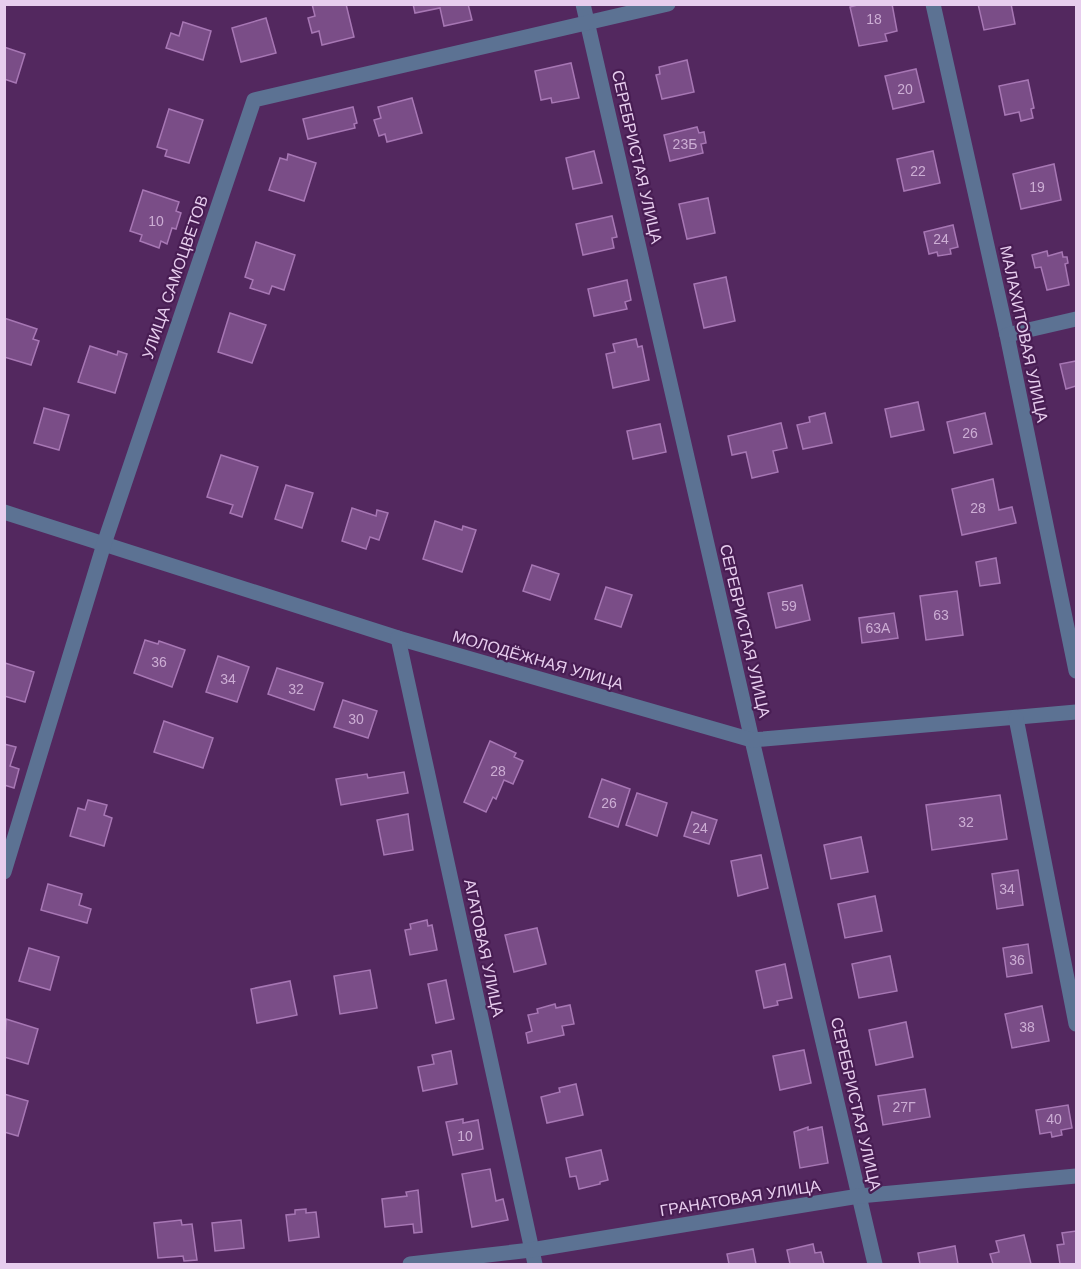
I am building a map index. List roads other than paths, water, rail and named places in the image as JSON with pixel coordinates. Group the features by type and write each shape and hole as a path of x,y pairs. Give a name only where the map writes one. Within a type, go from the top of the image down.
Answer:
{"street":[{"name":"СЕРЕБРИСТАЯ УЛИЦА","path":"583,4 875,1264"},
{"name":"УЛИЦА САМОЦВЕТОВ","path":"4,872 104,544 254,100 668,4"},
{"name":"МАЛАХИТОВАЯ УЛИЦА","path":"933,4 1007,335 1077,671"},
{"path":"1007,335 1077,320"},
{"name":"МОЛОДЁЖНАЯ УЛИЦА","path":"4,512 398,638 752,740 1077,712"},
{"name":"АГАТОВАЯ УЛИЦА","path":"398,638 533,1257"},
{"path":"1016,718 1077,1024"},
{"name":"ГРАНАТОВАЯ УЛИЦА","path":"410,1264 533,1257 859,1196 1077,1176"}]}
